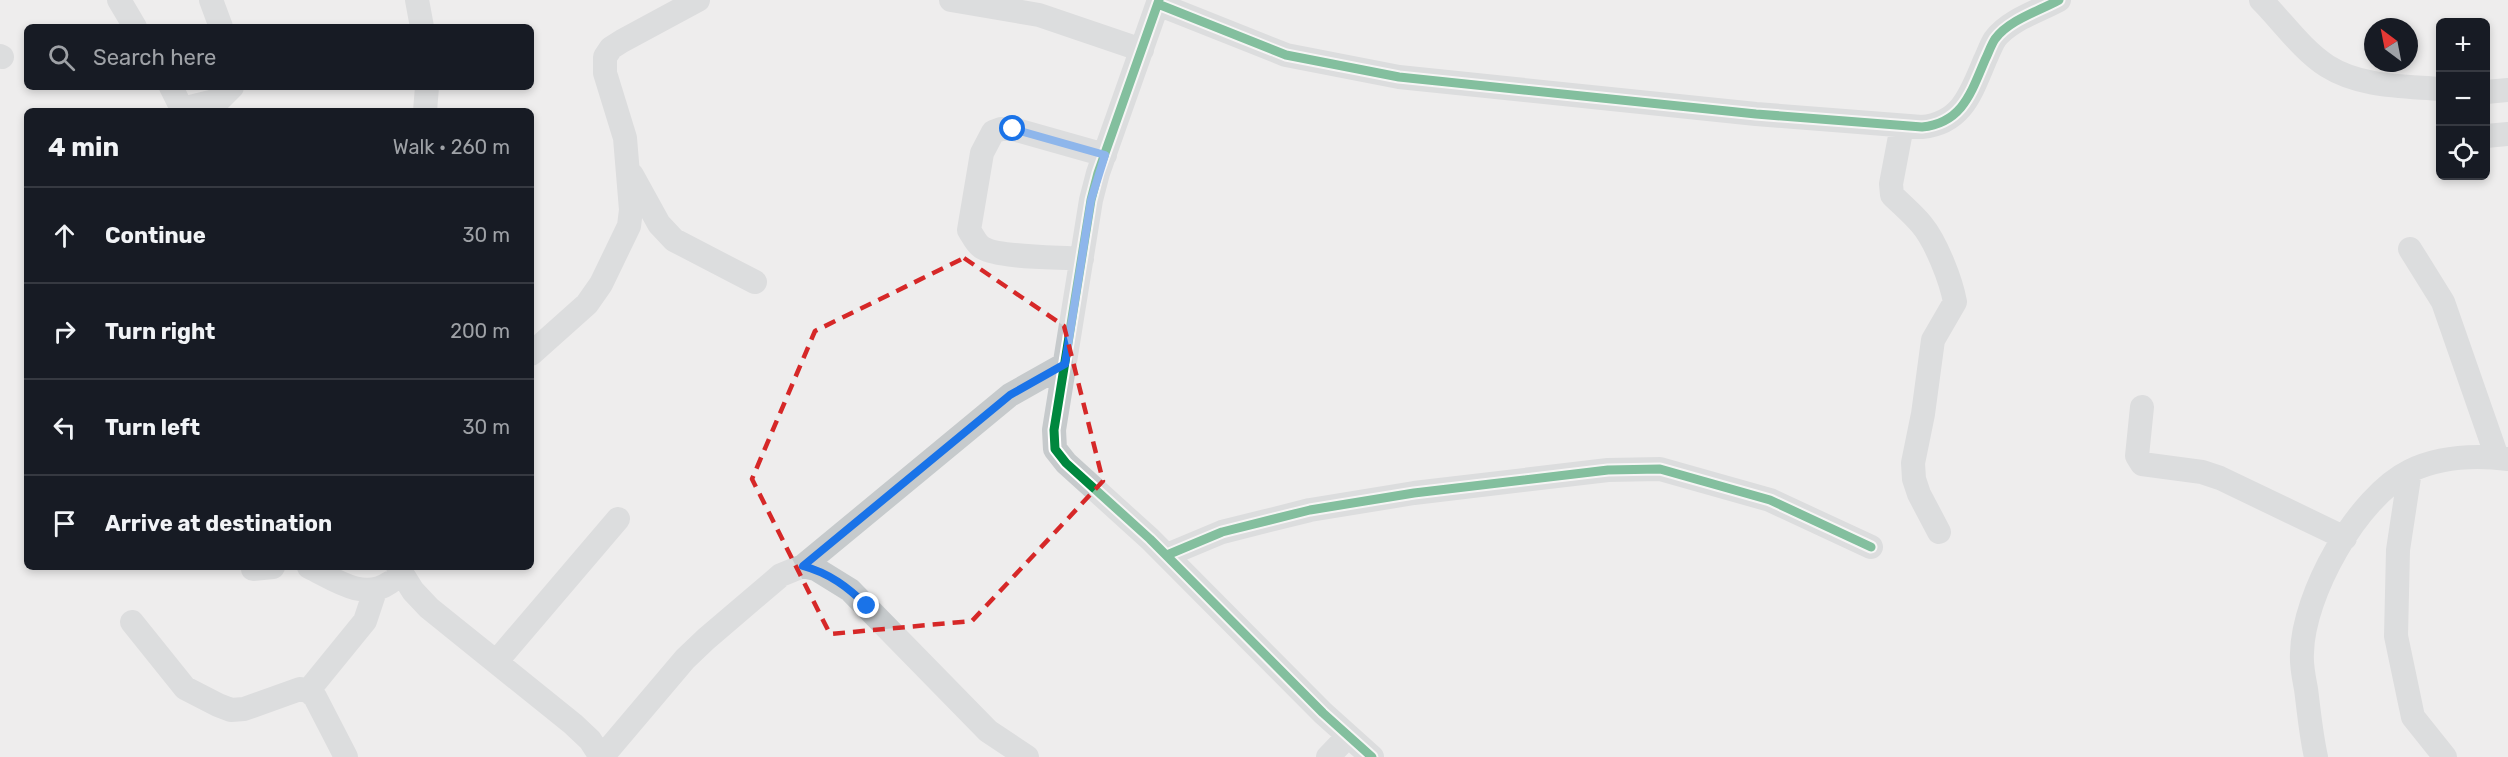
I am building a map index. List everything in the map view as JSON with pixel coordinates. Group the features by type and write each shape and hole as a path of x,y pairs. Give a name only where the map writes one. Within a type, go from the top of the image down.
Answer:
{"street":[{"path":"119,0 133,24"},
{"path":"211,0 220,24"},
{"path":"417,0 421,24"},
{"path":"534,351 587,304 601,284 629,226 631,210 625,138 605,73 605,57 617,44 698,0"},
{"path":"951,0 1039,15 1142,50"},
{"path":"1372,757 1317,707 1167,555 1066,463 1055,448 1054,430 1091,200 1159,2 1286,55 1398,77 1744,113 1922,127 1947,122 1971,95 1994,39 2007,28 2059,0"},
{"path":"2261,0 2327,66 2352,77 2375,83 2436,93"},
{"path":"173,90 182,108"},
{"path":"190,108 219,100 229,90"},
{"path":"425,108 427,90"},
{"path":"2490,92 2508,90"},
{"path":"1902,126 1891,184 1892,195 1922,224 1953,290 1955,302 1933,340 1923,414 1913,464 1918,494 1939,532"},
{"path":"1082,259 1001,253 983,248 975,240 969,230 982,153 993,132 1013,129 1105,155"},
{"path":"2490,136 2508,134"},
{"path":"627,167 659,224 674,240 754,282"},
{"path":"629,226 659,224"},
{"path":"2316,757 2301,654 2304,629 2313,598 2331,559 2364,510 2387,485 2410,471 2438,460 2483,456 2502,458 2443,302 2410,249"},
{"path":"400,570 412,591 429,608 573,724 590,741 601,757 685,658 705,639 781,575 803,566 1010,395 1065,364"},
{"path":"2142,407 2137,456 2142,464 2202,472 2220,478 2345,538"},
{"path":"1167,555 1222,532 1310,510 1414,493 1608,470 1660,469 1770,500 1870,547"},
{"path":"2410,471 2398,550 2396,636 2413,717 2445,757"},
{"path":"496,662 618,519"},
{"path":"803,566 824,573 850,590 988,731 1027,757"},
{"path":"316,570 361,591 375,591 388,584 398,570"},
{"path":"308,691 365,621 375,591"},
{"path":"132,622 185,688 218,705 231,710 244,709 300,689 308,691 315,697 346,757"},
{"path":"1328,757 1348,736"}],"highlighted area":[{"path":"964,258 1064,326 1103,481 972,621 830,634 752,479 815,331"}],"cycle path":[{"path":"1159,0 1098,173 1091,200 1054,430 1055,449 1066,463 1150,539 1323,713 1372,757"},
{"path":"1158,4 1286,55 1399,77 1756,114 1922,127 1936,124 1956,113 1969,95 1992,44 2001,32 2016,21 2059,0"},
{"path":"1167,555 1222,532 1310,510 1414,493 1608,470 1660,469 1770,500 1871,547"}],"route":[{"path":"867,606 839,581 816,569 803,566 1010,395 1065,364 1091,200 1105,155 1013,129"}]}
